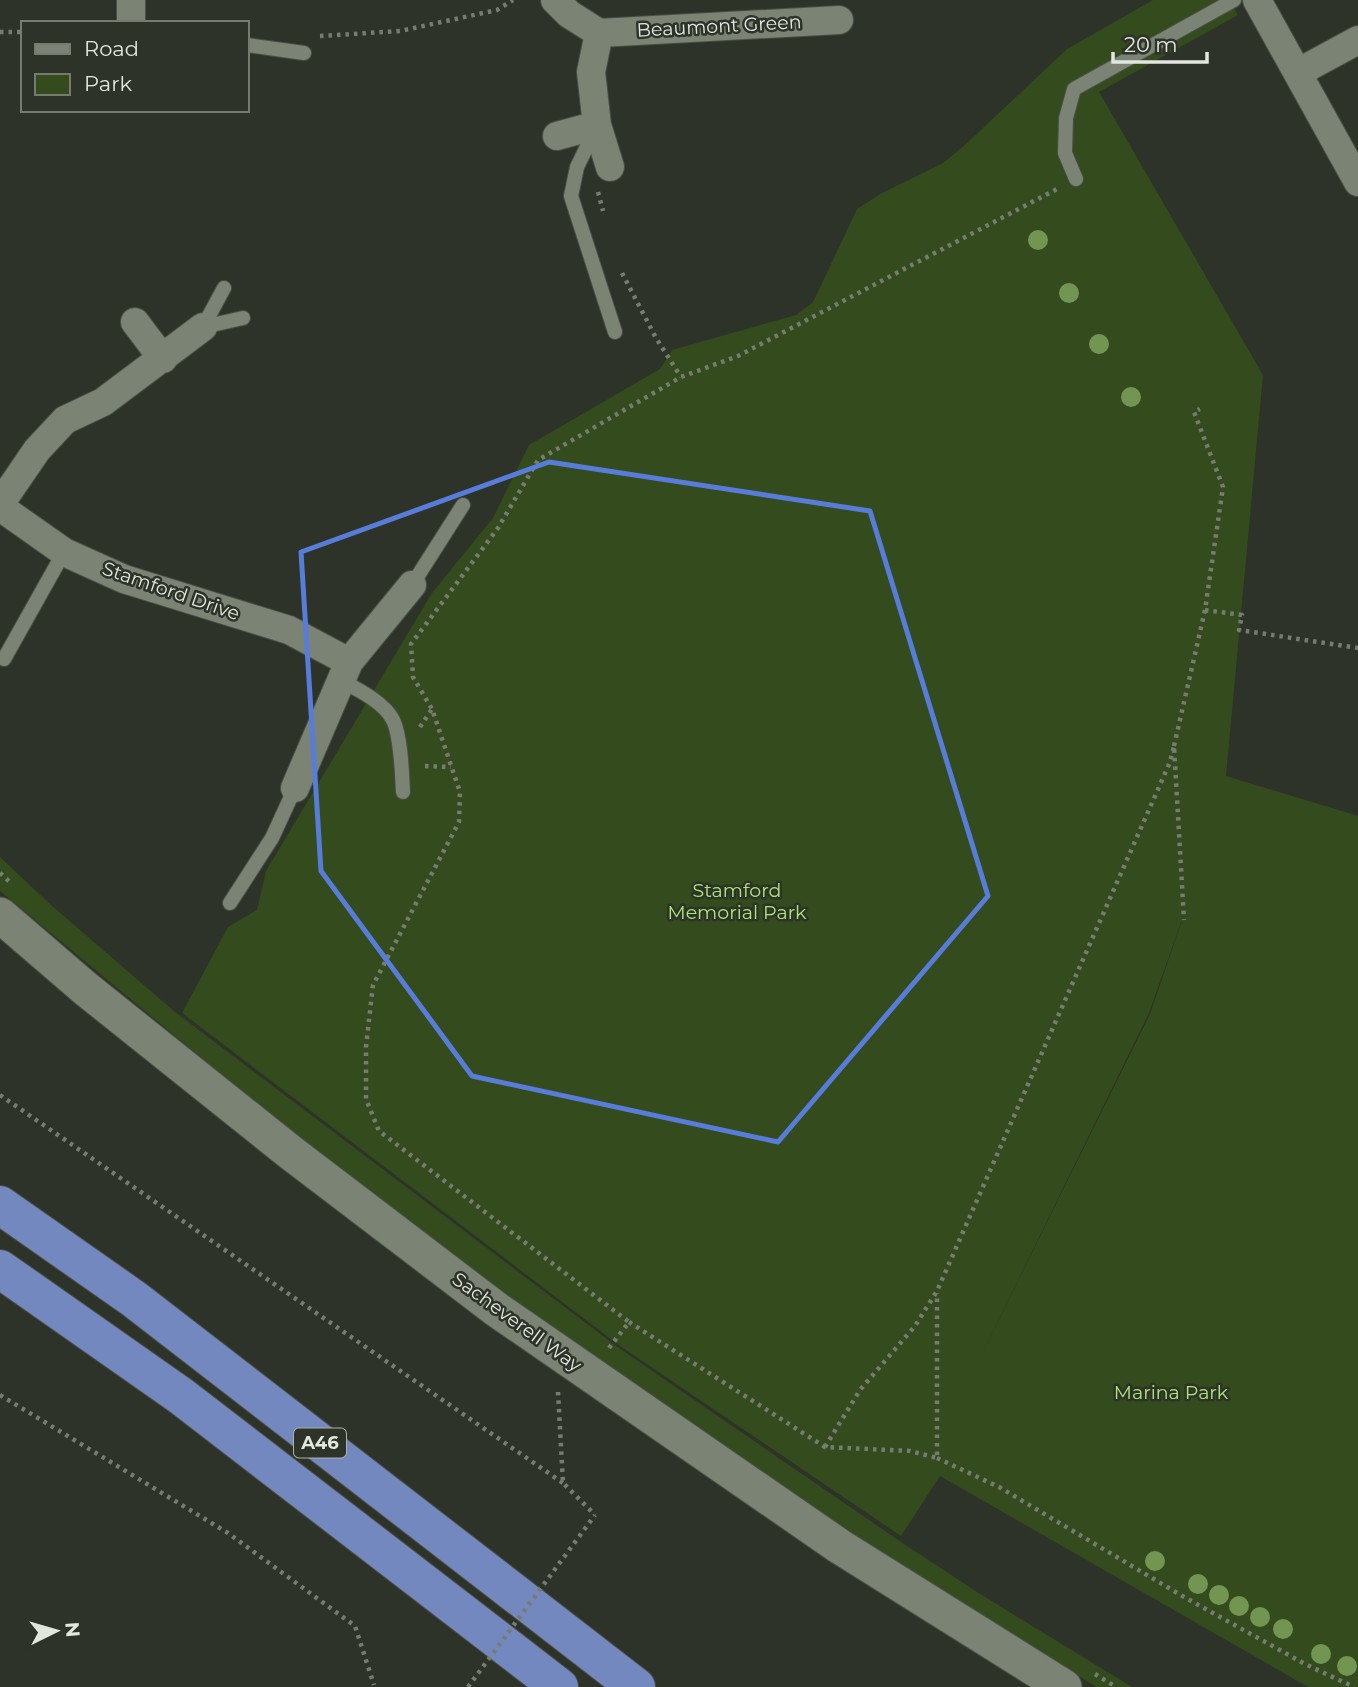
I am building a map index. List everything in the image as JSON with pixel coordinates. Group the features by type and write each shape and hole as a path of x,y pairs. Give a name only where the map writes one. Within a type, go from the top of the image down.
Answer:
{"highway":[{"name":"A46","path":"0,1205 134,1299 636,1687"},
{"name":"A46","path":"0,1269 181,1396 559,1687"}],"street":[{"path":"131,0 131,21"},
{"path":"555,0 569,14 599,33 591,72 597,125 610,167"},
{"path":"1257,0 1358,182"},
{"name":"Beaumont Green","path":"599,33 839,20"},
{"path":"1299,72 1358,40"},
{"path":"557,136 597,125"},
{"path":"135,322 163,359"},
{"name":"Stamford Drive","path":"204,327 103,402 65,420 37,450 0,505 64,552 124,579 289,630 345,671"},
{"path":"295,788 345,671 412,585"},
{"name":"Sacheverell Way","path":"10,903 86,989 301,1160 496,1309 839,1546 1079,1680"}],"lane":[{"path":"1076,179 1065,153 1066,118 1074,89 1234,0"},
{"path":"248,45 304,53"},
{"path":"597,125 577,167 571,196 615,332"},
{"path":"204,327 224,288"},
{"path":"204,327 243,318"},
{"path":"412,585 463,505"},
{"path":"1,663 64,552"},
{"path":"345,671 393,720 400,753 403,792"},
{"path":"230,904 272,838 295,788"}],"path":[{"path":"312,36 400,32 497,10 513,0"},
{"path":"0,32 21,32"},
{"path":"606,223 597,189 610,167"},
{"path":"1076,179 738,356 681,377 538,460 498,528 411,644 413,677 432,709 460,792 459,822 373,985 366,1047 366,1099 379,1132 629,1322 825,1447 910,1451 937,1458 999,1487 1184,1597 1305,1664 1354,1687"},
{"path":"621,271 656,338 681,377"},
{"path":"825,1447 860,1390 915,1326 937,1291 1170,762 1205,610 1223,486 1194,412 1200,409"},
{"path":"1205,610 1242,615 1239,630 1358,648"},
{"path":"1174,746 1184,920"},
{"path":"422,758 425,767 451,767"},
{"path":"0,873 10,903"},
{"path":"0,1094 563,1483 595,1515 468,1687"},
{"path":"937,1291 937,1458"},
{"path":"563,1483 558,1388 590,1374 629,1322"},
{"path":"0,1395 228,1533 355,1626 375,1686"},
{"path":"1079,1680 1116,1687"}],"highlighted area":[{"path":"549,462 870,511 988,896 778,1142 472,1076 321,871 301,552"}],"green space":[{"name":"Stamford Memorial Park","path":"1153,0 1229,0 1238,15 1099,92 1263,375 1226,776 1358,816 1358,1687 1308,1687 940,1476 901,1536 620,1346 182,1013 228,927 257,910 266,871 432,593 493,518 529,445 660,369 672,350 796,315 812,303 857,209 882,193 943,163 1067,49","holes":["1191,894 1150,1014 977,1364 1149,1013"]},
{"path":"0,857 51,905 175,1012 619,1348 901,1542 1132,1687 1096,1687 825,1515 509,1296 256,1103 0,891"}],"park label":[{"name":"Marina Park","path":"1171,1392"}]}
